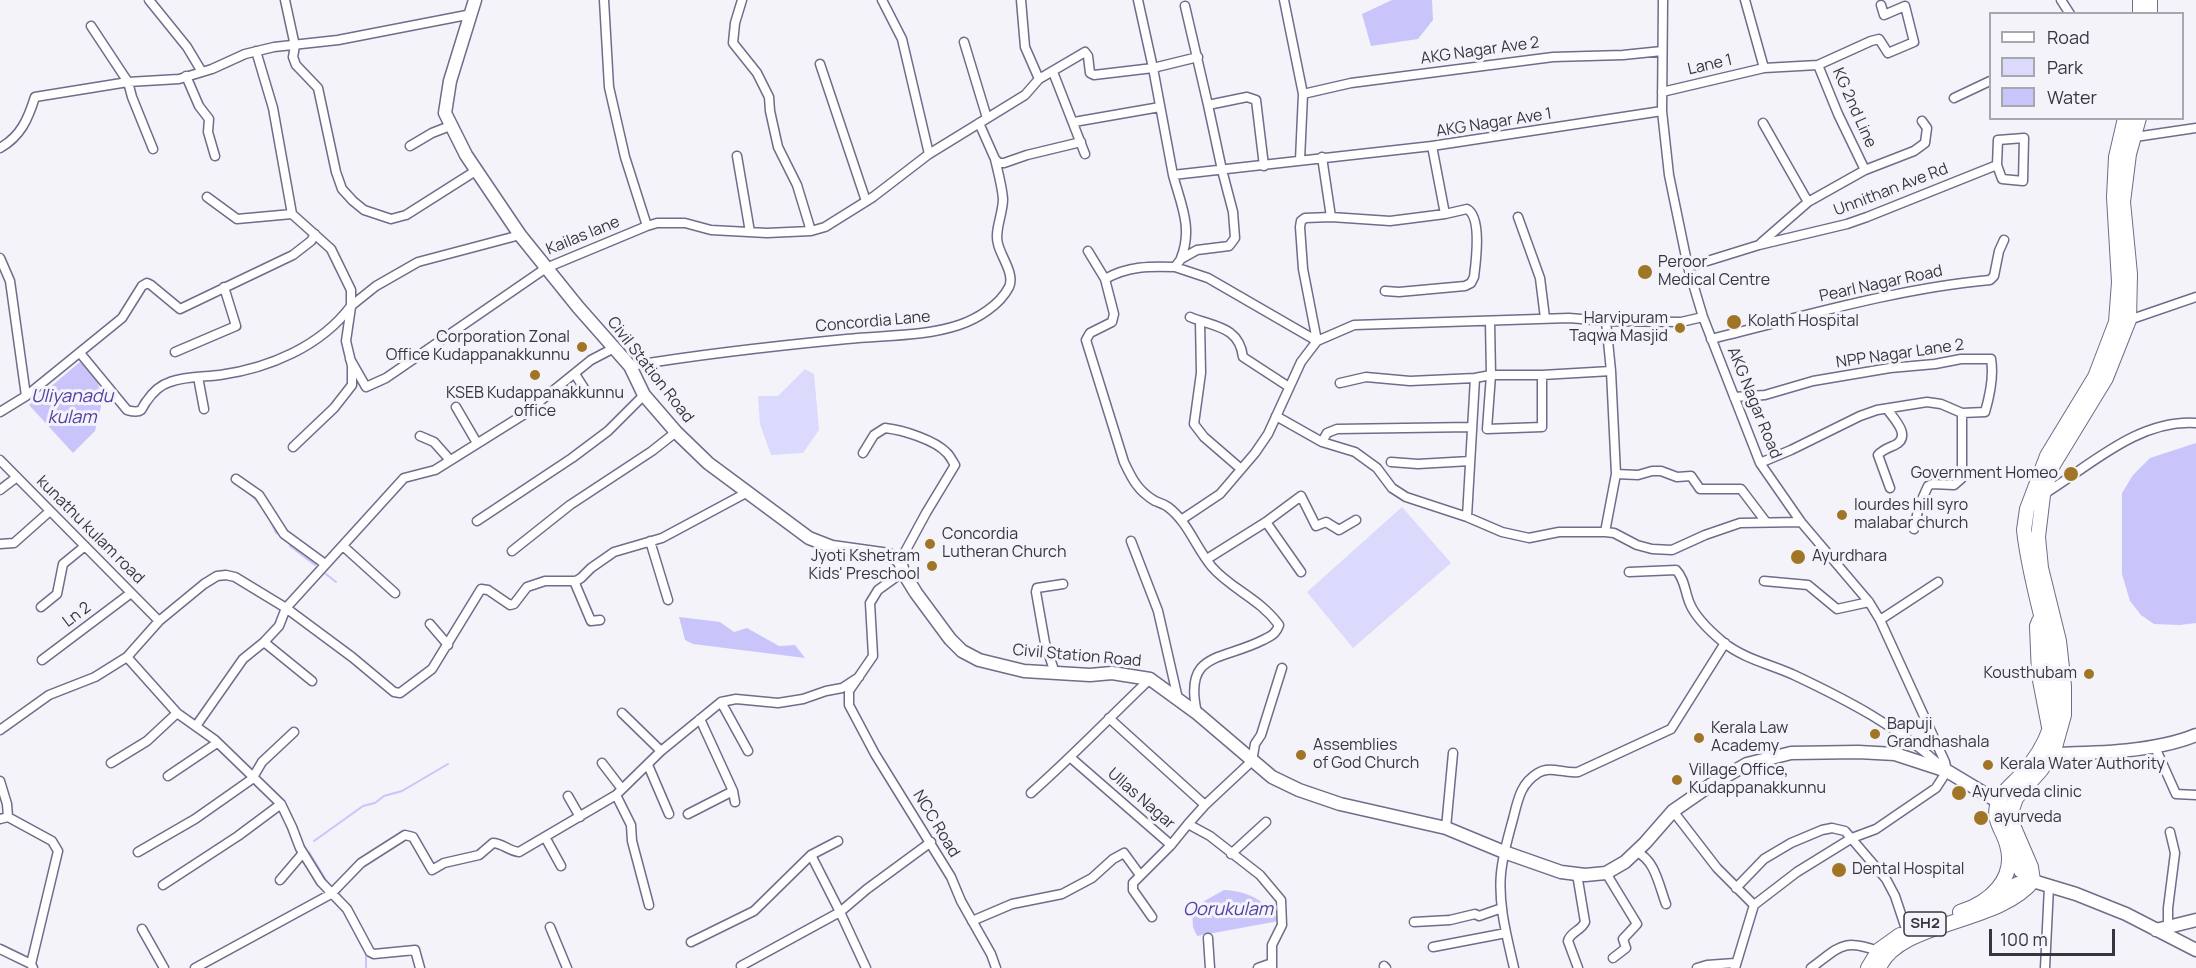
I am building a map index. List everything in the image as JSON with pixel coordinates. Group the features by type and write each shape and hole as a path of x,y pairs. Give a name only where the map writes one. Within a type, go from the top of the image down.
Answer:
{"main road":[{"name":"Civil Station Road","path":"475,0 445,103 445,113 450,126 466,155 520,235 630,366 644,395 676,432 708,463 746,493 795,530 821,544 889,555 902,566 950,639 962,651 979,660 1024,671 1090,675 1112,673 1150,679 1198,714 1272,777 1309,793 1340,804 1446,828 1534,864 1577,874 1606,873"},
{"path":"2125,120 2128,136"},
{"path":"1998,802 2059,736 2064,716 2064,686 2059,641 2047,617 2024,530 2027,509 2038,493 2046,456 2067,433 2071,414 2095,377 2122,321 2114,197 2116,157 2138,120"},
{"path":"1879,968 1894,949 1931,926 2000,905 2024,892 2032,881 2031,867 2012,824 2012,810 2016,798 2041,770 2054,714 2054,681 2047,638 2047,617"},
{"path":"2044,754 2133,748 2180,741 2196,735"},
{"path":"1606,873 1625,862 1636,852 1673,811 1712,784 1747,764 1791,753 1895,754 1947,771 2012,810"},
{"name":"SH2","path":"1868,968 1878,951 1893,938 1906,932 1931,926 1964,911 1992,895 2001,887 2006,878 2008,847 1996,817 1998,802"},
{"path":"2008,847 2020,871 2032,881 2076,894 2162,928 2196,950"},
{"path":"1992,895 2018,883 2032,881"},
{"path":"2162,928 2196,920"}],"street":[{"path":"149,0 188,47 202,72"},
{"path":"285,0 295,46 296,65 318,88 336,172 342,189 364,210 390,219 406,215 477,170"},
{"name":"Kailas lane","path":"350,358 366,387 386,378 546,268 647,226 624,157 609,87 604,0"},
{"path":"742,0 735,23 733,42 757,73 769,96 778,147 797,185 811,231"},
{"path":"882,0 902,39 929,154"},
{"path":"1021,0 1025,47 1039,79"},
{"path":"1138,0 1173,175 1187,225 1188,238 1181,259 1175,267"},
{"path":"1284,0 1303,93 1300,160"},
{"name":"AKG Nagar Road","path":"1663,0 1662,111 1669,175 1688,267 1703,318 1760,463 1801,522 1869,602 1880,620 1945,762 1947,771"},
{"path":"1744,0 1764,68"},
{"name":"KG 2nd Line","path":"1759,245 1808,202 1865,170 1818,65 1879,39 1888,53 1914,42 1905,6 1884,15 1881,5"},
{"path":"1181,259 1197,250 1229,246 1234,238 1233,212 1185,6"},
{"path":"0,148 8,144 27,122 34,97 128,82 186,76 202,72 234,58 274,47 338,40 472,14"},
{"path":"91,26 128,82 132,98 153,149"},
{"path":"964,42 983,120 995,159 999,163 1004,164 1027,155 1080,141"},
{"path":"256,51 273,108 292,214 331,249 351,290 346,341 352,385 334,408 293,447"},
{"name":"AKG Nagar Ave 2","path":"1303,93 1351,83 1553,57 1623,55 1662,51"},
{"path":"647,226 657,223 685,223 711,230 750,232 811,231 825,227 866,201 929,154 1024,95 1039,79 1085,52 1088,56 1090,73 1094,75 1153,68 1198,57"},
{"path":"820,64 866,201"},
{"name":"Lane 1","path":"1662,92 1764,68 1818,65"},
{"path":"1053,72 1085,154"},
{"path":"186,76 199,106 208,119 210,143 215,156"},
{"path":"1954,98 1989,81"},
{"path":"1208,105 1247,97 1256,100 1264,166"},
{"path":"1074,122 1160,107"},
{"name":"AKG Nagar Ave 1","path":"1445,214 1432,146 1662,111"},
{"path":"1865,170 1914,151 1925,143 1927,128 1922,121"},
{"path":"1763,123 1808,202"},
{"path":"410,146 450,126"},
{"path":"2128,136 2196,128"},
{"path":"2024,138 2023,181 2002,179 1997,165 1998,140 2024,138"},
{"path":"1173,175 1432,146"},
{"path":"737,156 750,232"},
{"path":"1322,157 1331,217"},
{"name":"Concordia Lane","path":"630,366 731,351 848,338 935,332 961,325 977,317 994,304 1008,289 1011,282 997,242 1003,200 995,159"},
{"name":"Unnithan Ave Rd","path":"1688,267 1759,245 1847,224 1997,165"},
{"path":"207,197 237,219 292,214"},
{"path":"1317,341 1303,269 1301,221 1305,218 1331,217 1390,221 1470,210 1476,222 1474,277 1471,283 1465,286 1399,292 1385,291"},
{"path":"1518,217 1540,278 1545,318"},
{"path":"0,412 26,396 122,318 139,290 147,283 180,309 293,255 311,241 315,234"},
{"path":"81,352 127,410 135,412 141,410 161,386 176,380 221,375 270,363 308,346 340,321 351,306 376,286 418,262 520,235"},
{"name":"Pearl Nagar Road","path":"1711,339 1882,298 1944,285 1988,280 1994,276 1999,251 2004,240"},
{"path":"1088,251 1105,279 1114,314 1112,322 1090,333 1086,340 1097,380 1132,480 1140,491 1167,506 1181,520 1220,575 1258,602 1279,625 1272,635 1255,644 1216,657 1197,670 1194,699 1198,714"},
{"path":"0,258 10,281 26,396"},
{"path":"1105,279 1119,272 1142,266 1175,267 1208,278 1317,341"},
{"path":"175,352 236,326 224,287"},
{"path":"2122,321 2196,297"},
{"path":"1190,317 1222,328 1237,338 1242,346 1243,357 1288,387"},
{"path":"1181,520 1220,494 1268,434 1300,362 1317,341 1354,325 1545,318 1681,322 1703,318"},
{"path":"1200,321 1201,373 1194,424 1203,437 1241,469"},
{"path":"1490,321 1491,375 1487,429 1542,427 1542,375"},
{"path":"1605,532 1616,474 1606,321"},
{"path":"196,726 243,659 279,626 286,608 404,478 435,470 523,415 591,360 614,348"},
{"name":"NPP Nagar Lane 2","path":"1734,397 1765,395 1813,381 1880,369 1961,359 1991,359 1993,369 1985,412 1962,413"},
{"path":"1340,383 1366,377 1410,381 1475,378 1491,375 1611,371"},
{"path":"575,374 587,393"},
{"path":"198,377 204,409"},
{"path":"1467,517 1475,378"},
{"path":"477,521 608,432 644,395"},
{"path":"1760,463 1860,416 1887,409 1927,402 1941,404 1962,413 1962,478 1954,485 1932,484 1928,486 1919,506 1914,529"},
{"path":"456,407 477,443"},
{"path":"1887,409 1901,428 1902,436 1900,442 1878,455 1890,488"},
{"path":"1276,416 1322,442 1355,452 1377,468 1392,488 1406,497 1467,517 1502,532 1529,538 1559,532 1605,532 1614,533 1638,546 1672,550 1740,523 1801,522"},
{"path":"2038,493 2130,439 2171,424 2196,423"},
{"path":"1322,442 1327,433 1337,429 1472,427"},
{"path":"195,968 331,894 361,863 405,835 413,837 433,870 444,863 479,855 493,843 499,843 509,851 519,852 619,792 661,751 721,702 736,699 778,703 803,699 842,688 859,677 873,656 870,603 902,566 926,513 955,465 948,453 933,444 893,429 885,428 874,435 863,453"},
{"path":"512,551 570,505 652,451 676,432"},
{"path":"420,436 434,442 450,460"},
{"name":"kunathu kulam road","path":"0,460 159,621"},
{"path":"1391,462 1418,464 1470,461"},
{"path":"1616,474 1638,475 1660,471 1677,477 1691,476 1700,489 1741,489 1766,522"},
{"path":"0,490 17,477"},
{"path":"236,479 259,495 284,534 326,564"},
{"path":"0,730 49,695 95,677 113,667 127,657 159,621 204,584 217,576 226,575 235,577 286,608 352,657 394,692 404,691 432,669 481,589 489,590 510,605 517,602 527,587 545,582 580,579 614,552 670,534 746,493"},
{"path":"1207,559 1266,522 1301,496 1316,525 1326,522 1339,531 1356,520"},
{"path":"0,544 14,543 50,511"},
{"path":"1266,522 1301,572"},
{"path":"650,541 668,600"},
{"path":"1131,541 1158,611 1178,699"},
{"path":"41,607 57,594 63,564 85,546"},
{"path":"343,546 395,593"},
{"path":"1629,572 1677,570 1683,580 1693,610 1725,644 1751,659 1791,674 1862,710 1918,744 1947,771 1936,788 1876,829 1852,838 1797,872 1754,905 1735,966 1707,965 1697,968"},
{"path":"574,580 591,621 600,620"},
{"path":"1764,581 1808,585 1837,609 1869,602"},
{"path":"1880,620 1938,582"},
{"path":"1055,673 1046,643 1036,592 1037,588 1063,584"},
{"name":"Ln 2","path":"42,660 131,593"},
{"path":"430,624 448,645"},
{"path":"264,642 312,681"},
{"path":"1514,968 1506,933 1501,875 1504,852 1521,789 1540,771 1548,769 1570,774 1578,772 1671,729 1725,644"},
{"path":"127,657 177,713 217,743 280,804 303,853 331,894 347,909 370,952 374,954 415,950 420,968"},
{"path":"1252,761 1255,744 1261,735 1282,668"},
{"name":"NCC Road","path":"859,677 849,691 849,705 871,748 931,842 991,954 996,968"},
{"path":"1031,794 1071,758 1150,679"},
{"path":"721,702 748,751"},
{"path":"111,763 147,741 177,713"},
{"path":"621,713 661,751"},
{"path":"700,718 734,791 735,802"},
{"path":"1109,718 1205,805"},
{"path":"138,852 195,819 252,778 262,762 294,732"},
{"path":"168,776 217,743"},
{"path":"2154,745 2176,794 2196,795"},
{"path":"1446,828 1453,753"},
{"name":"Ullas Nagar","path":"1071,758 1171,845 1205,805 1252,761"},
{"path":"602,763 619,792 631,825 632,840 649,905"},
{"path":"648,765 669,814"},
{"path":"0,781 7,804 4,818 52,841 58,852 32,966 0,949"},
{"path":"688,814 734,791"},
{"path":"568,796 580,817"},
{"path":"163,885 246,831 280,804"},
{"path":"1673,811 1717,868 1754,905"},
{"path":"1231,854 1266,822"},
{"path":"1188,824 1210,836 1260,875 1281,900 1282,925 1272,945 1272,965 1258,968"},
{"path":"1736,888 1764,859 1809,835 1832,828 1845,831 1886,879 1895,897 1906,932"},
{"path":"2162,928 2168,908 2175,853 2170,832"},
{"path":"544,837 561,866"},
{"path":"691,942 754,912 811,855 838,841"},
{"path":"741,966 840,912 931,842"},
{"path":"1152,917 1132,888 1133,883 1171,845"},
{"path":"1636,852 1643,855 1652,866 1666,904"},
{"path":"280,880 303,853"},
{"path":"972,921 1012,904 1062,894 1092,878 1113,859 1124,853 1140,875"},
{"path":"811,855 866,968"},
{"path":"1606,873 1637,924 1623,939 1626,948 1612,957"},
{"path":"1577,874 1585,922 1579,931 1571,935 1568,940 1578,968"},
{"path":"2044,968 2049,887"},
{"path":"1414,922 1450,920 1475,914 1479,916 1503,908"},
{"path":"550,927 567,968"},
{"path":"142,929 164,968"},
{"path":"1433,947 1506,933"},
{"path":"1209,938 1210,968"},
{"path":"1811,968 1846,943 1860,944 1878,951"}],"green space":[{"path":"805,369 814,374 819,430 803,453 771,455 760,424 758,396 778,396"},
{"path":"1402,507 1451,563 1353,648 1307,592"}],"water":[{"path":"1392,0 1432,0 1433,20 1418,39 1371,46 1362,14"},
{"name":"Uliyanadu kulam","path":"80,362 98,381 101,407 95,431 73,453 29,405"},
{"path":"2196,443 2196,623 2154,624 2141,615 2130,601 2122,574 2122,493 2133,475 2150,458"},
{"path":"679,617 720,622 734,632 747,628 779,646 795,645 805,658 693,644 685,640"},
{"name":"Oorukulam","path":"1224,890 1241,892 1256,898 1269,908 1279,921 1197,936 1193,927 1192,908"}],"waterway":[{"path":"250,494 261,505"},
{"path":"270,520 276,533 280,534"},
{"path":"290,542 290,546 315,565"},
{"path":"326,574 336,582"},
{"path":"314,841 363,806 402,791 448,764"},
{"path":"309,852 329,885"},
{"path":"342,909 362,946"},
{"path":"366,953 366,968"}],"place":[{"name":"Peroor Medical Centre","path":"1645,272"},
{"name":"Kolath Hospital","path":"1734,322"},
{"name":"Harvipuram Taqwa Masjid","path":"1680,328"},
{"name":"Corporation Zonal Office Kudappanakkunnu","path":"582,347"},
{"name":"KSEB Kudappanakkunnu office","path":"535,375"},
{"name":"Government Homeo","path":"2071,474"},
{"name":"lourdes hill syro malabar church","path":"1842,515"},
{"name":"Concordia Lutheran Church","path":"930,544"},
{"name":"Ayurdhara","path":"1798,557"},
{"name":"Jyoti Kshetram Kids' Preschool","path":"932,566"},
{"name":"Kousthubam","path":"2089,674"},
{"name":"Bapuji Grandhashala","path":"1875,734"},
{"name":"Kerala Law Academy","path":"1699,738"},
{"name":"Assemblies of God Church","path":"1301,755"},
{"name":"Kerala Water Authority","path":"1988,765"},
{"name":"Village Office, Kudappanakkunnu","path":"1677,780"},
{"name":"Ayurveda clinic","path":"1959,793"},
{"name":"ayurveda","path":"1981,818"},
{"name":"Dental Hospital","path":"1839,870"}]}
